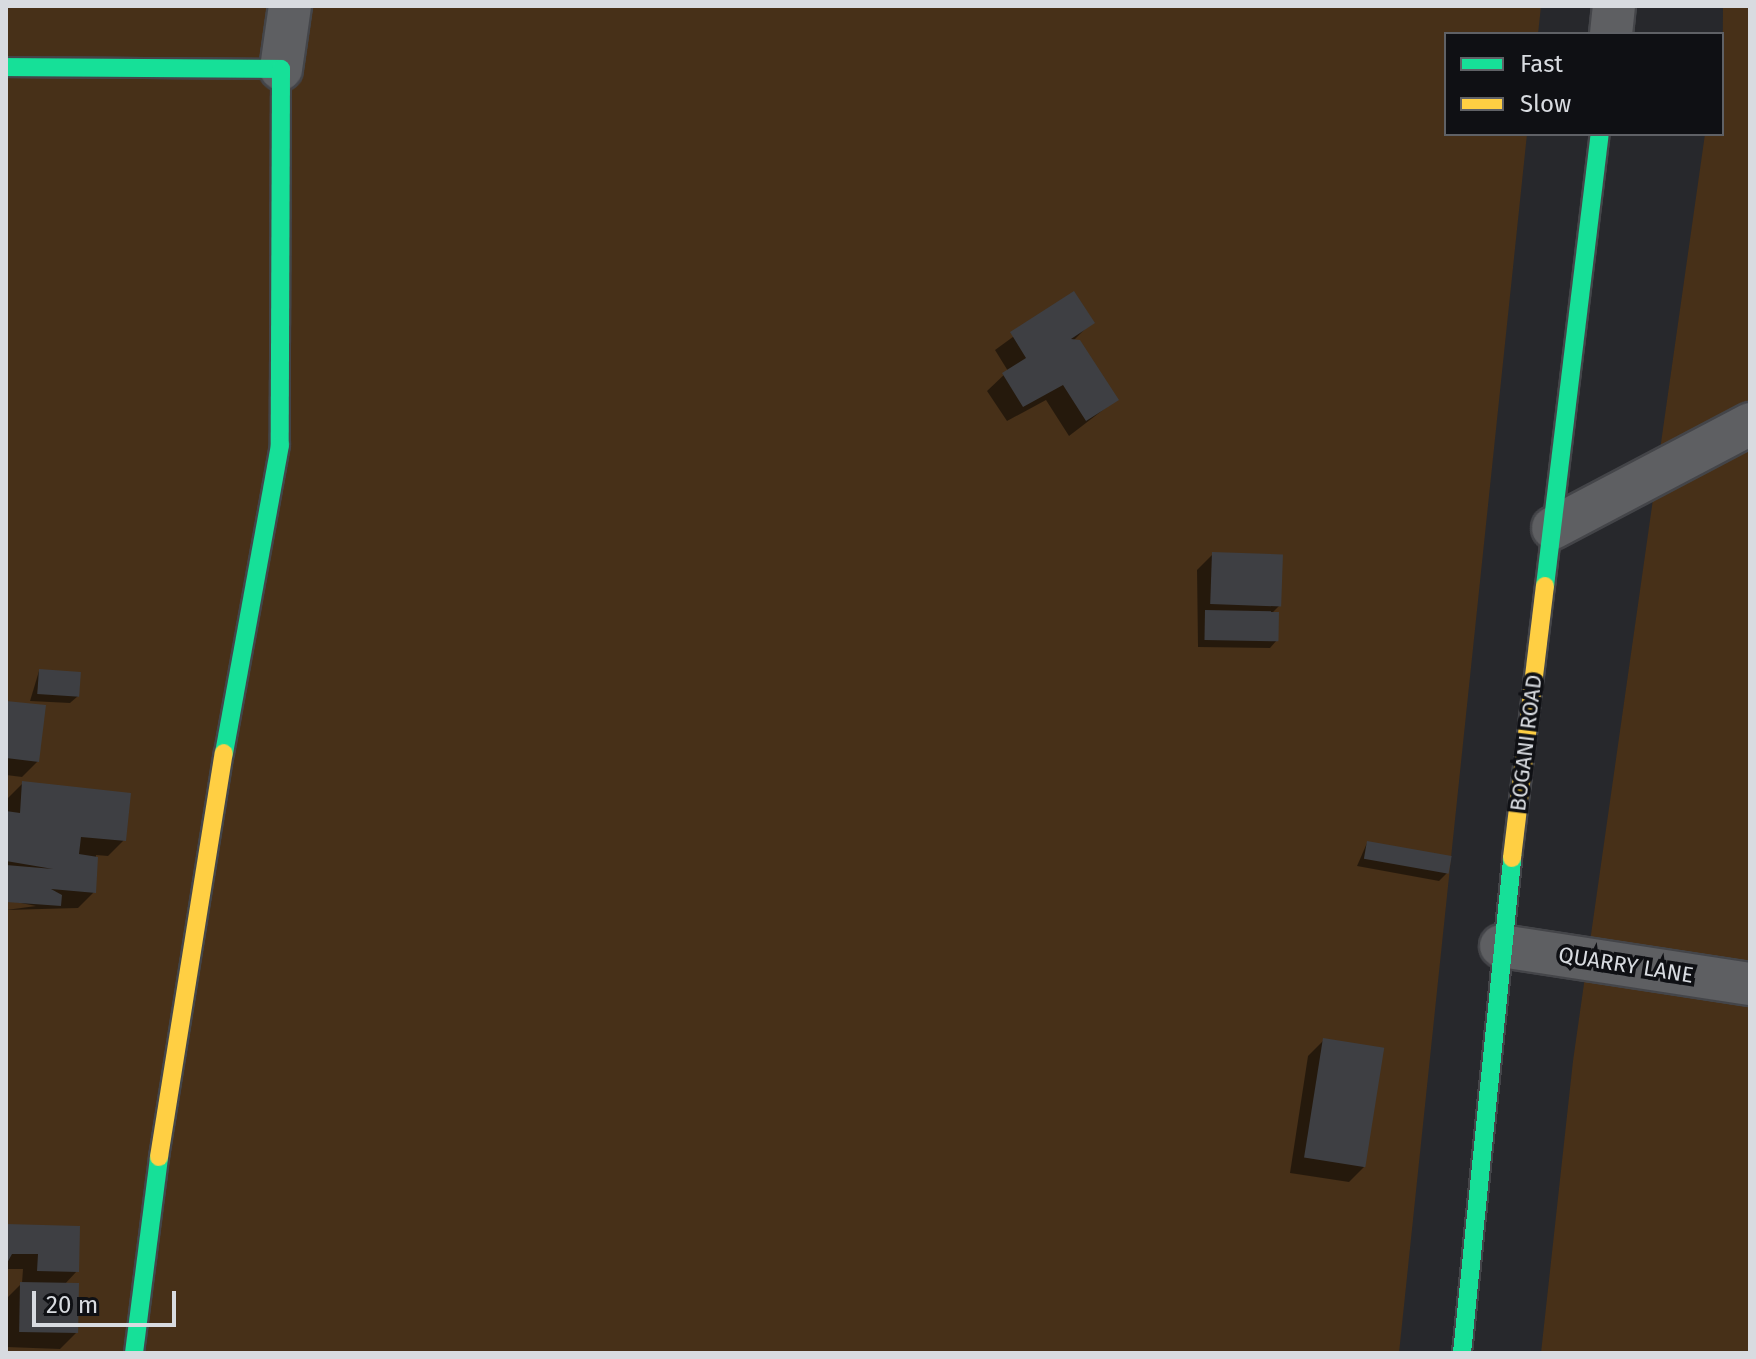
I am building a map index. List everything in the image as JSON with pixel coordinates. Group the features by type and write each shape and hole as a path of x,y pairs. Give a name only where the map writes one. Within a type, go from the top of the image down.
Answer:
{"street":[{"path":"134,1353 175,1028 280,445 289,159 281,69 290,6"},
{"path":"1611,32 1614,6"},
{"path":"6,67 281,69"},
{"name":"BOGANI ROAD","path":"1462,1353 1501,946 1600,136"},
{"path":"1553,528 1750,424"},
{"name":"QUARRY LANE","path":"1501,946 1750,984"}],"shaded area":[{"path":"6,6 1541,6 1538,32 1444,32 1444,136 1527,136 1399,1353 6,1353"},
{"path":"1723,6 1750,6 1750,1353 1541,1353 1573,1061 1705,136 1724,136"}],"building":[{"path":"1074,291 1095,323 1071,339 1080,340 1119,400 1086,421 1063,385 1023,407 1002,373 1026,358 1010,332"},
{"path":"1212,552 1283,554 1281,606 1210,604"},
{"path":"1205,610 1279,611 1278,641 1204,640"},
{"path":"39,669 81,672 79,697 37,694"},
{"path":"6,701 46,705 39,762 6,758"},
{"path":"22,781 131,793 126,841 81,837 79,854 98,857 96,893 51,889 62,895 61,906 6,902 6,865 53,869 6,861 6,811 20,813"},
{"path":"1367,841 1452,856 1449,874 1364,859"},
{"path":"1323,1038 1384,1048 1365,1167 1304,1158"},
{"path":"6,1224 80,1226 79,1272 37,1271 38,1254 12,1254 6,1265"},
{"path":"20,1282 79,1283 78,1333 19,1332"}],"traffic: fast":[{"path":"6,67 281,69 280,445 224,753"},
{"path":"1545,586 1600,136"},
{"path":"1462,1353 1512,858"},
{"path":"134,1353 159,1157"}],"traffic: slow":[{"path":"1512,858 1545,586"},
{"path":"159,1157 224,753"}]}
